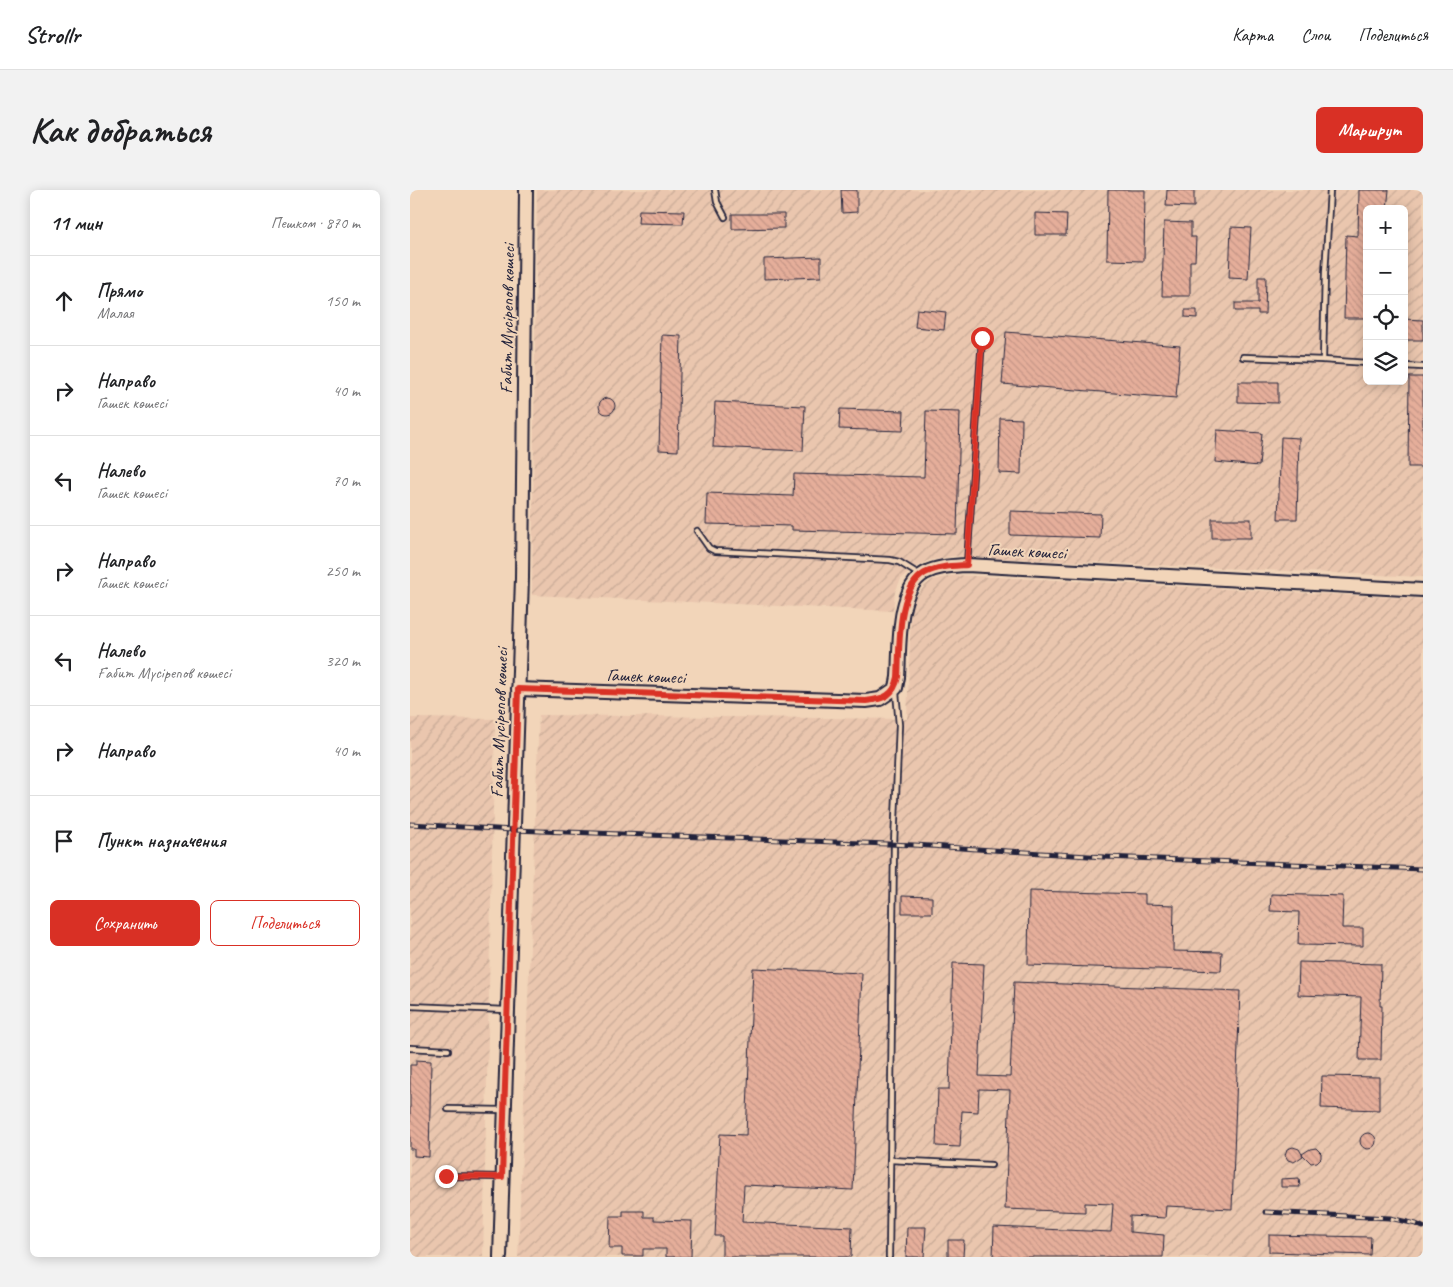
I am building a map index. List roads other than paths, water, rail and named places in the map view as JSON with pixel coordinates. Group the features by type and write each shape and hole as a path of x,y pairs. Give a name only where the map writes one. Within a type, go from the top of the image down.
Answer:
{"main road":[{"name":"Ғабит Мүсірепов көшесі","path":"500,1257 522,578 526,190"},
{"name":"Гашек көшесі","path":"922,576 937,569 967,565 1423,590"},
{"path":"896,688 903,608 912,586 922,576"},
{"name":"Гашек көшесі","path":"518,689 866,701 880,700 896,688"}],"lane":[{"path":"715,190 717,202 725,217"},
{"path":"1323,360 1325,274 1330,190"},
{"path":"967,565 982,338"},
{"path":"1243,357 1363,363"},
{"path":"1408,366 1423,367"},
{"path":"697,531 709,548 715,551 890,560 899,562 922,576"},
{"path":"889,1257 894,844 899,725 896,688"},
{"path":"410,1006 507,1010"},
{"path":"410,1048 448,1050"},
{"path":"448,1109 504,1110"},
{"path":"890,1160 991,1165"},
{"path":"446,1176 502,1177"}],"railway":[{"path":"410,824 513,830 914,845 1104,857 1423,869"},
{"path":"1265,1212 1390,1218 1423,1227"}]}
